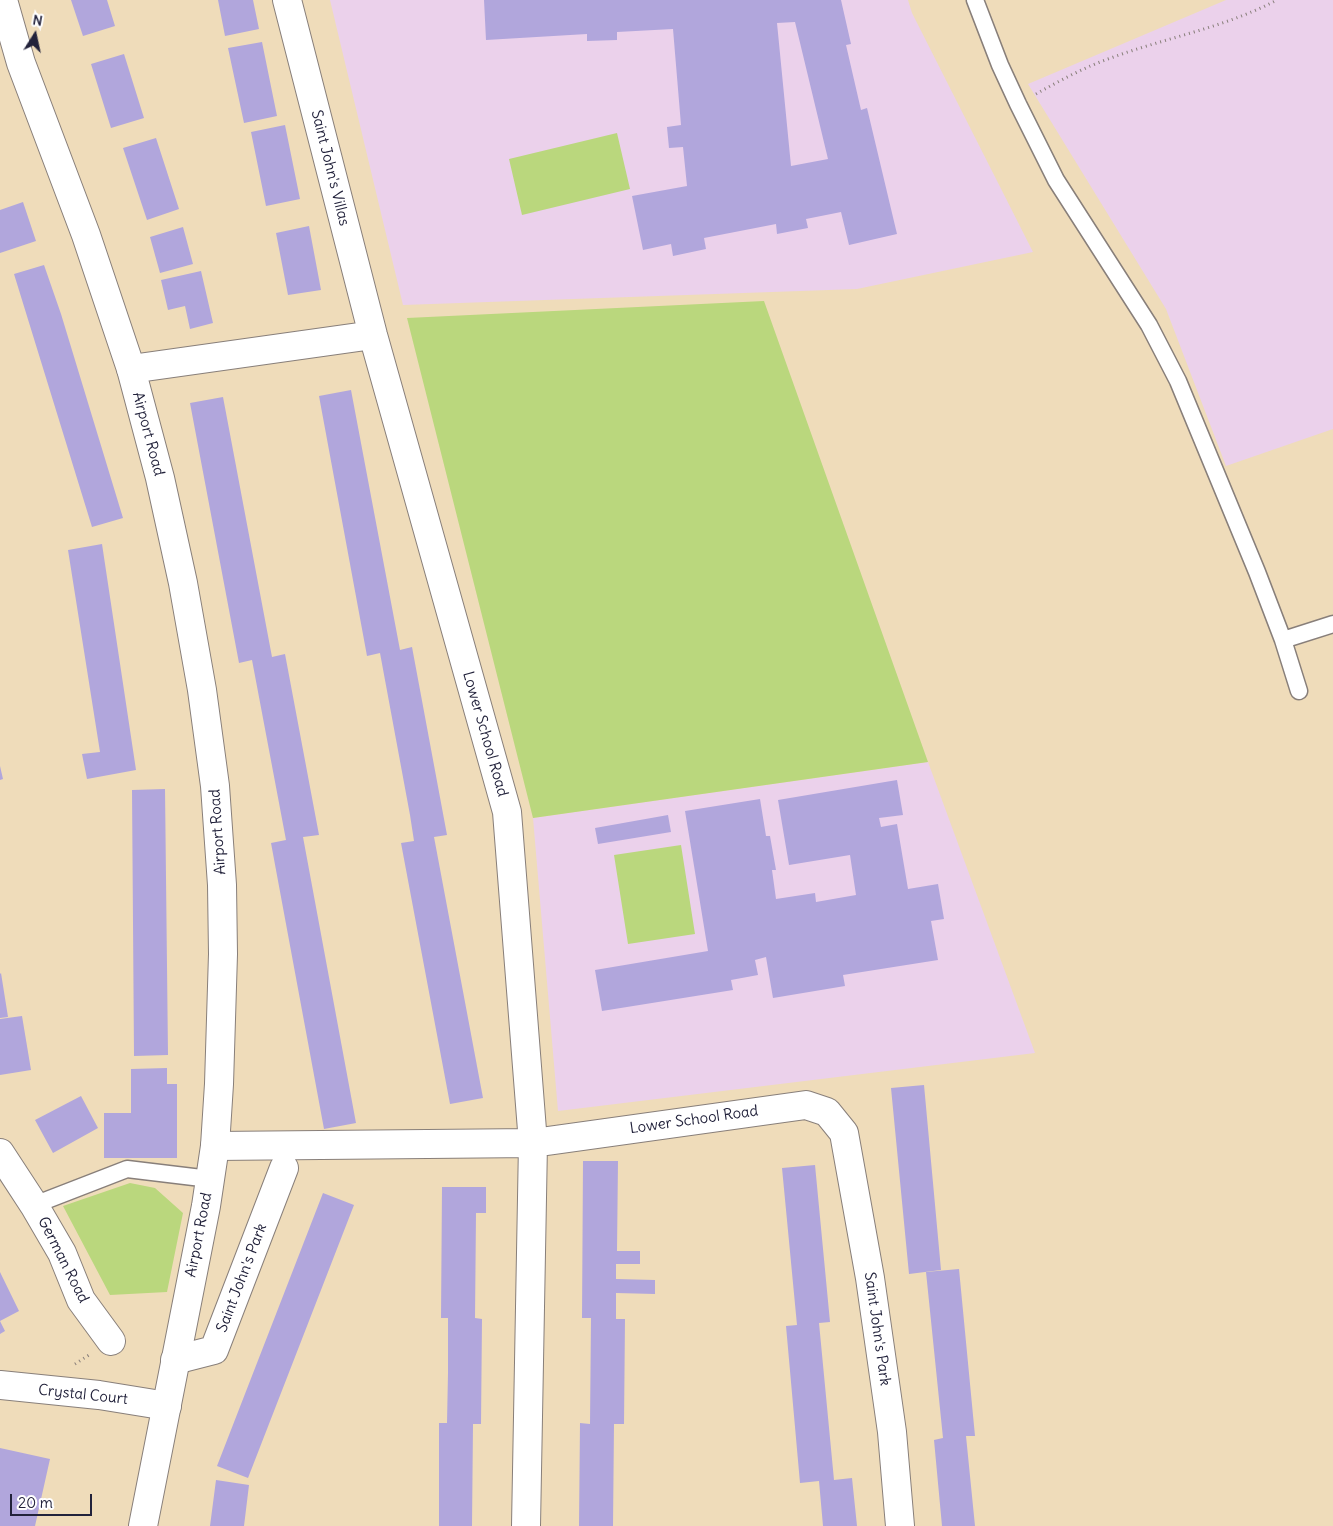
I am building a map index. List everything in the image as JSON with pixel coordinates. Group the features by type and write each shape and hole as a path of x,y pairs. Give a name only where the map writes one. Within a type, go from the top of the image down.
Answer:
{"street":[{"name":"Saint John's Villas","path":"287,0 373,335"},
{"name":"Airport Road","path":"3,5 21,63 89,243 131,369 160,478 183,583 202,690 215,786 222,885 223,954 215,1146 143,1526"},
{"path":"131,369 373,335"},
{"name":"Lower School Road","path":"373,335 507,812 534,1143"},
{"name":"Lower School Road","path":"215,1146 534,1143 806,1105 828,1112 844,1133"},
{"name":"Saint John's Park","path":"844,1133 870,1278 892,1432 900,1526"},
{"path":"526,1526 534,1143"},
{"name":"German Road","path":"0,1153 62,1253 81,1300 110,1341"},
{"name":"Saint John's Park","path":"175,1360 214,1350 284,1168"},
{"name":"Crystal Court","path":"0,1385 99,1395 167,1406"}],"lane":[{"path":"975,0 1000,64 1056,180 1149,325 1178,381 1254,564 1283,640 1299,691"},
{"path":"1283,640 1333,624"},
{"path":"34,1205 127,1169 210,1179"}],"path":[{"path":"1018,104 1054,83 1106,59 1213,27 1258,10 1277,0"}],"shaded area":[{"path":"330,0 908,0 912,13 1033,252 857,289 403,305"},
{"path":"1226,0 1333,0 1333,429 1226,466 1166,309 1028,84"},
{"path":"928,762 1035,1053 558,1111 533,818"}],"green space":[{"path":"617,133 630,189 522,215 509,159"},
{"path":"764,301 928,762 533,818 407,318"},
{"path":"681,845 695,934 628,944 614,855"},
{"path":"130,1183 155,1188 183,1213 167,1292 110,1295 63,1206"}],"building":[{"path":"71,0 107,0 115,26 83,36"},
{"path":"218,0 253,0 259,29 225,36"},
{"path":"484,0 841,0 851,44 846,45 861,110 867,108 897,234 849,245 841,212 806,219 808,228 777,234 776,224 704,238 706,249 673,256 671,244 643,250 632,196 687,186 683,147 669,148 667,127 681,125 673,29 617,32 617,40 587,41 587,34 486,40","holes":["795,22 828,159 791,166 777,23"]},
{"path":"262,42 277,116 244,123 228,48"},
{"path":"124,54 144,118 111,128 91,64"},
{"path":"285,125 300,199 266,206 251,132"},
{"path":"156,138 179,209 147,220 123,148"},
{"path":"23,202 36,241 0,253 0,210"},
{"path":"309,226 321,290 288,295 276,233"},
{"path":"183,227 193,264 160,273 150,237"},
{"path":"44,265 61,314 123,518 92,527 14,274"},
{"path":"201,271 213,323 190,329 185,306 168,310 161,280"},
{"path":"351,390 400,650 412,647 447,835 434,837 483,1098 450,1104 401,843 414,841 410,815 380,653 367,656 319,396"},
{"path":"223,397 272,657 285,654 319,835 303,837 356,1123 324,1129 271,843 286,840 252,660 239,663 190,403"},
{"path":"102,544 136,770 87,779 82,754 100,752 68,550"},
{"path":"0,766 3,779 0,780"},
{"path":"897,780 903,815 879,818 881,827 897,824 908,889 938,884 944,919 931,921 938,960 843,975 845,986 773,998 766,957 755,960 758,975 731,980 733,990 602,1011 595,970 708,951 685,811 760,799 766,836 770,836 776,870 772,870 776,899 815,893 816,902 856,895 850,855 789,865 778,800"},
{"path":"165,789 168,1055 134,1056 132,790"},
{"path":"668,815 671,832 598,844 595,828"},
{"path":"0,974 8,1017 0,1018"},
{"path":"22,1016 31,1070 0,1075 0,1019"},
{"path":"167,1068 167,1084 177,1084 177,1158 104,1158 104,1113 131,1113 131,1069"},
{"path":"924,1085 941,1270 909,1274 891,1088"},
{"path":"81,1096 98,1128 53,1153 35,1120"},
{"path":"583,1161 618,1161 617,1251 640,1251 640,1264 616,1264 616,1279 655,1280 655,1294 616,1293 616,1319 625,1319 624,1424 614,1424 613,1526 579,1526 580,1423 590,1424 591,1318 582,1318"},
{"path":"815,1165 830,1322 819,1323 834,1480 852,1478 857,1526 823,1526 819,1481 800,1483 786,1326 797,1325 782,1168"},
{"path":"442,1187 486,1187 486,1213 476,1213 475,1318 482,1319 481,1424 473,1424 472,1526 439,1526 439,1423 447,1423 448,1373 448,1318 441,1318"},
{"path":"323,1193 354,1205 248,1478 217,1466"},
{"path":"959,1269 975,1436 966,1436 975,1526 942,1526 934,1440 943,1438 926,1272"},
{"path":"0,1272 19,1311 0,1321"},
{"path":"0,1321 5,1331 0,1334"},
{"path":"0,1448 50,1459 35,1526 0,1526"},
{"path":"216,1480 249,1485 244,1526 210,1526"}]}
